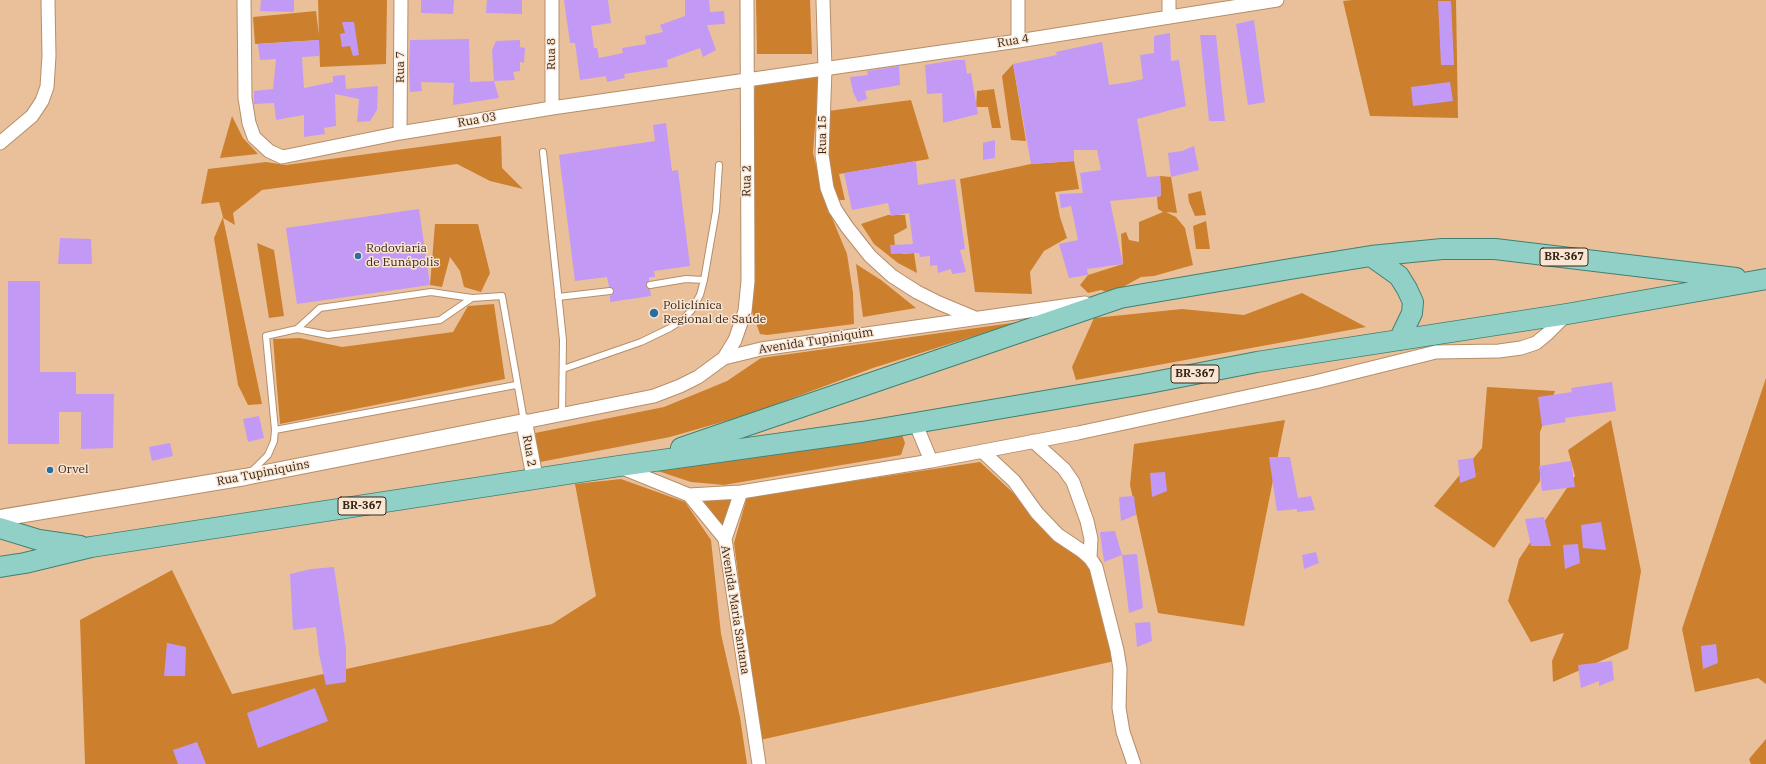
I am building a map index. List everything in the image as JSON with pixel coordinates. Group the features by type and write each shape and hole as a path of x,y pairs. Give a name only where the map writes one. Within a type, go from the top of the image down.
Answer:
{"main road":[{"name":"BR-367","path":"626,465 1120,298 1371,256 1442,249 1495,249 1761,280"},
{"path":"1371,256 1400,276 1412,302 1412,313 1399,340"},
{"name":"BR-367","path":"0,567 25,563 91,547 626,465 862,432 1144,384 1257,362 1568,314 1761,280"},
{"path":"0,528 39,540 91,547"},
{"path":"0,576 25,563"}],"street":[{"path":"0,143 32,116 42,101 47,87 48,0"},
{"name":"Rua 03","path":"244,0 245,98 249,123 254,137 269,151 282,157 400,134 552,108 748,79"},
{"name":"Rua 7","path":"400,134 401,0"},
{"name":"Rua 8","path":"552,0 552,108"},
{"name":"Rua 2","path":"724,358 735,340 745,311 748,281 747,0"},
{"name":"Rua 15","path":"823,0 825,69 822,155 827,188 841,220 870,256 892,276 939,304 975,318"},
{"path":"1018,0 1018,41"},
{"path":"1169,0 1169,16"},
{"name":"Rua 4","path":"748,79 1018,41 1277,0"},
{"name":"Avenida Tupiniquim","path":"524,422 654,396 698,377 724,358 761,349 1120,298"},
{"path":"689,495 741,492 982,451 1315,382 1436,352 1499,351 1521,348 1536,343 1568,314"},
{"name":"Rua 2","path":"524,422 535,479"},
{"name":"Rua Tupiniquins","path":"0,518 245,477 524,422"},
{"path":"915,422 931,460"},
{"path":"1033,441 1060,465 1073,482 1087,521 1091,539 1090,558"},
{"path":"982,451 1014,481 1037,513 1058,535 1090,558 1096,567 1117,650 1120,669 1119,708 1123,732 1134,764"},
{"name":"Avenida Maria Santana","path":"626,465 689,495 725,539 759,764"},
{"path":"725,539 741,492"}],"lane":[{"path":"542,152 563,340 562,415"},
{"path":"563,369 640,342 670,328 681,321 690,311 700,295 704,280 716,211 719,165"},
{"path":"650,285 686,280 704,280"},
{"path":"558,297 610,291"},
{"path":"297,329 320,308 431,292 472,298 502,296 516,385 524,422"},
{"path":"245,477 268,455 274,441 275,430 266,336 297,329 328,336 440,320 472,298"},
{"path":"275,430 516,385"}],"shaded area":[{"path":"318,0 387,0 386,64 320,67 319,40 255,44 253,17 316,11 319,35"},
{"path":"756,0 810,0 812,54 757,54"},
{"path":"1456,0 1458,118 1370,116 1343,1"},
{"path":"1013,64 1026,141 1011,140 1002,76"},
{"path":"819,76 813,153 825,201 847,254 853,293 854,324 767,335 760,334 752,312 747,248 755,83"},
{"path":"994,89 1001,128 992,128 988,107 976,107 977,91"},
{"path":"911,100 929,159 839,174 845,200 838,200 830,176 826,152 828,111"},
{"path":"232,116 243,138 258,154 220,158"},
{"path":"501,136 502,168 523,189 490,181 457,164 262,190 233,213 235,225 223,218 262,404 248,405 238,385 214,238 223,217 219,202 201,204 208,169 266,162 286,165"},
{"path":"1074,161 1079,189 1055,192 1060,217 1067,238 1044,251 1030,272 1032,294 975,292 960,179 1031,164"},
{"path":"1160,176 1171,177 1177,213 1166,212 1176,217 1185,228 1193,265 1154,276 1141,277 1112,293 1101,290 1088,293 1080,285 1088,275 1123,264 1121,234 1126,232 1129,240 1139,242 1139,222 1163,212 1158,209 1157,197 1161,196"},
{"path":"1201,191 1206,215 1195,216 1189,202 1188,194"},
{"path":"888,215 905,215 907,228 894,235 895,246 903,254 914,253 917,273 898,263 874,244 861,224"},
{"path":"1206,221 1210,249 1196,249 1193,226"},
{"path":"435,224 478,224 490,273 481,292 464,287 460,271 450,257 442,287 430,285"},
{"path":"257,243 274,250 284,316 269,318"},
{"path":"856,264 881,280 916,308 863,317"},
{"path":"1302,293 1366,327 1076,380 1072,367 1094,318 1182,309 1244,315"},
{"path":"494,304 505,379 280,424 273,339 300,338 342,347 453,332 468,306"},
{"path":"1019,322 873,368 750,414 670,437 540,462 535,433 664,407 727,381 761,358"},
{"path":"1766,378 1766,684 1758,678 1695,692 1682,629"},
{"path":"1487,387 1555,391 1540,432 1540,481 1494,548 1434,506 1482,448"},
{"path":"1285,420 1244,626 1158,613 1130,485 1134,444"},
{"path":"1611,420 1641,571 1628,649 1553,682 1552,661 1564,633 1531,642 1508,601 1519,559 1575,476 1568,450"},
{"path":"900,429 905,443 901,455 724,485 691,482 646,467"},
{"path":"980,462 1022,501 1090,558 1119,660 760,740 734,543 747,497"},
{"path":"621,479 685,502 711,540 721,634 740,717 747,764 85,764 80,620 172,570 232,694 552,624 596,596 575,484"},
{"path":"741,492 725,539 689,495"},
{"path":"1766,739 1766,764 1751,764 1749,759"}],"building":[{"path":"261,0 294,0 294,12 260,11"},
{"path":"421,0 454,0 453,14 421,13"},
{"path":"487,0 522,0 522,14 486,13"},
{"path":"564,0 608,0 611,23 591,26 594,48 597,48 599,58 623,53 622,48 646,44 645,36 663,32 660,25 685,16 685,0 709,0 710,12 724,11 725,24 707,25 716,50 703,57 700,48 667,60 668,67 624,74 625,78 607,82 606,76 580,80 575,43 570,43"},
{"path":"1438,1 1451,1 1454,65 1441,65"},
{"path":"1254,20 1265,102 1248,105 1236,24"},
{"path":"342,22 354,22 359,55 353,56 350,46 342,47 340,34 345,33"},
{"path":"1170,33 1171,61 1179,60 1186,106 1137,119 1147,177 1160,176 1161,196 1110,201 1123,264 1087,269 1088,275 1069,278 1059,244 1078,240 1071,206 1061,208 1059,194 1083,193 1080,173 1101,170 1097,150 1074,150 1074,161 1031,164 1013,64 1057,55 1056,52 1102,42 1109,85 1130,82 1143,79 1140,55 1154,53 1154,36"},
{"path":"1200,35 1216,35 1225,121 1209,121"},
{"path":"469,39 470,82 494,81 499,98 453,105 454,83 421,82 422,91 410,92 410,40"},
{"path":"319,40 319,56 302,57 304,88 333,82 333,76 345,75 346,89 378,86 377,110 370,121 357,122 359,99 335,94 336,126 324,128 325,134 304,137 304,115 276,120 274,103 254,104 254,91 273,89 276,59 260,60 258,44"},
{"path":"520,40 520,47 525,48 524,63 520,62 520,71 513,72 515,80 494,81 492,50 496,41"},
{"path":"955,60 965,60 967,74 971,73 978,114 943,123 942,93 927,94 925,65"},
{"path":"899,66 900,85 865,91 867,99 858,102 853,92 850,77 868,75 867,71"},
{"path":"1450,82 1453,101 1413,106 1411,87"},
{"path":"666,123 672,171 678,170 690,266 654,271 655,277 649,277 649,281 646,284 647,288 650,289 651,296 610,302 610,296 613,294 614,290 612,287 609,287 607,277 575,281 559,155 655,141 653,125"},
{"path":"995,140 995,158 983,160 983,143"},
{"path":"1194,146 1199,170 1171,177 1168,153 1182,151"},
{"path":"916,161 918,185 955,179 965,249 960,250 966,272 952,274 951,269 938,273 937,265 930,266 930,256 920,257 919,253 891,254 890,245 913,244 909,213 891,216 888,203 852,210 844,173"},
{"name":"Rodoviaria de Eunápolis","path":"419,209 430,285 297,304 286,228"},
{"path":"60,238 91,239 92,264 58,264"},
{"path":"8,281 40,281 40,372 76,372 76,394 114,394 113,448 81,449 81,412 59,412 59,444 8,444"},
{"path":"1612,382 1616,411 1565,418 1566,422 1542,426 1538,397 1572,392 1571,388"},
{"path":"259,416 264,438 248,442 243,419"},
{"path":"170,443 173,456 152,461 149,447"},
{"path":"1269,457 1290,457 1298,498 1311,496 1315,510 1297,512 1297,509 1277,511"},
{"path":"1473,458 1476,477 1460,483 1458,460"},
{"path":"1571,461 1575,487 1542,491 1539,466"},
{"path":"1165,472 1167,491 1152,497 1150,473"},
{"path":"1134,496 1136,515 1121,521 1119,497"},
{"path":"1544,517 1551,546 1531,546 1525,519"},
{"path":"1601,522 1606,550 1583,548 1581,525"},
{"path":"1115,531 1122,555 1104,562 1100,532"},
{"path":"1578,544 1580,563 1565,569 1563,545"},
{"path":"1316,552 1319,563 1304,569 1302,555"},
{"path":"1137,554 1143,608 1129,613 1122,555"},
{"path":"334,567 346,648 346,682 326,685 319,654 316,627 293,630 290,574 311,569"},
{"path":"1150,622 1152,641 1137,647 1135,623"},
{"path":"167,643 186,647 185,676 164,676"},
{"path":"1716,644 1718,663 1703,669 1701,646"},
{"path":"1612,661 1614,680 1599,686 1599,681 1581,688 1578,665"},
{"path":"315,688 328,721 258,748 247,713"},
{"path":"197,742 206,764 178,764 173,750"}],"place":[{"name":"Rodoviaria de Eunápolis","path":"358,256"},
{"name":"Policlínica Regional de Saúde","path":"654,313"},
{"name":"Orvel","path":"50,470"}]}
